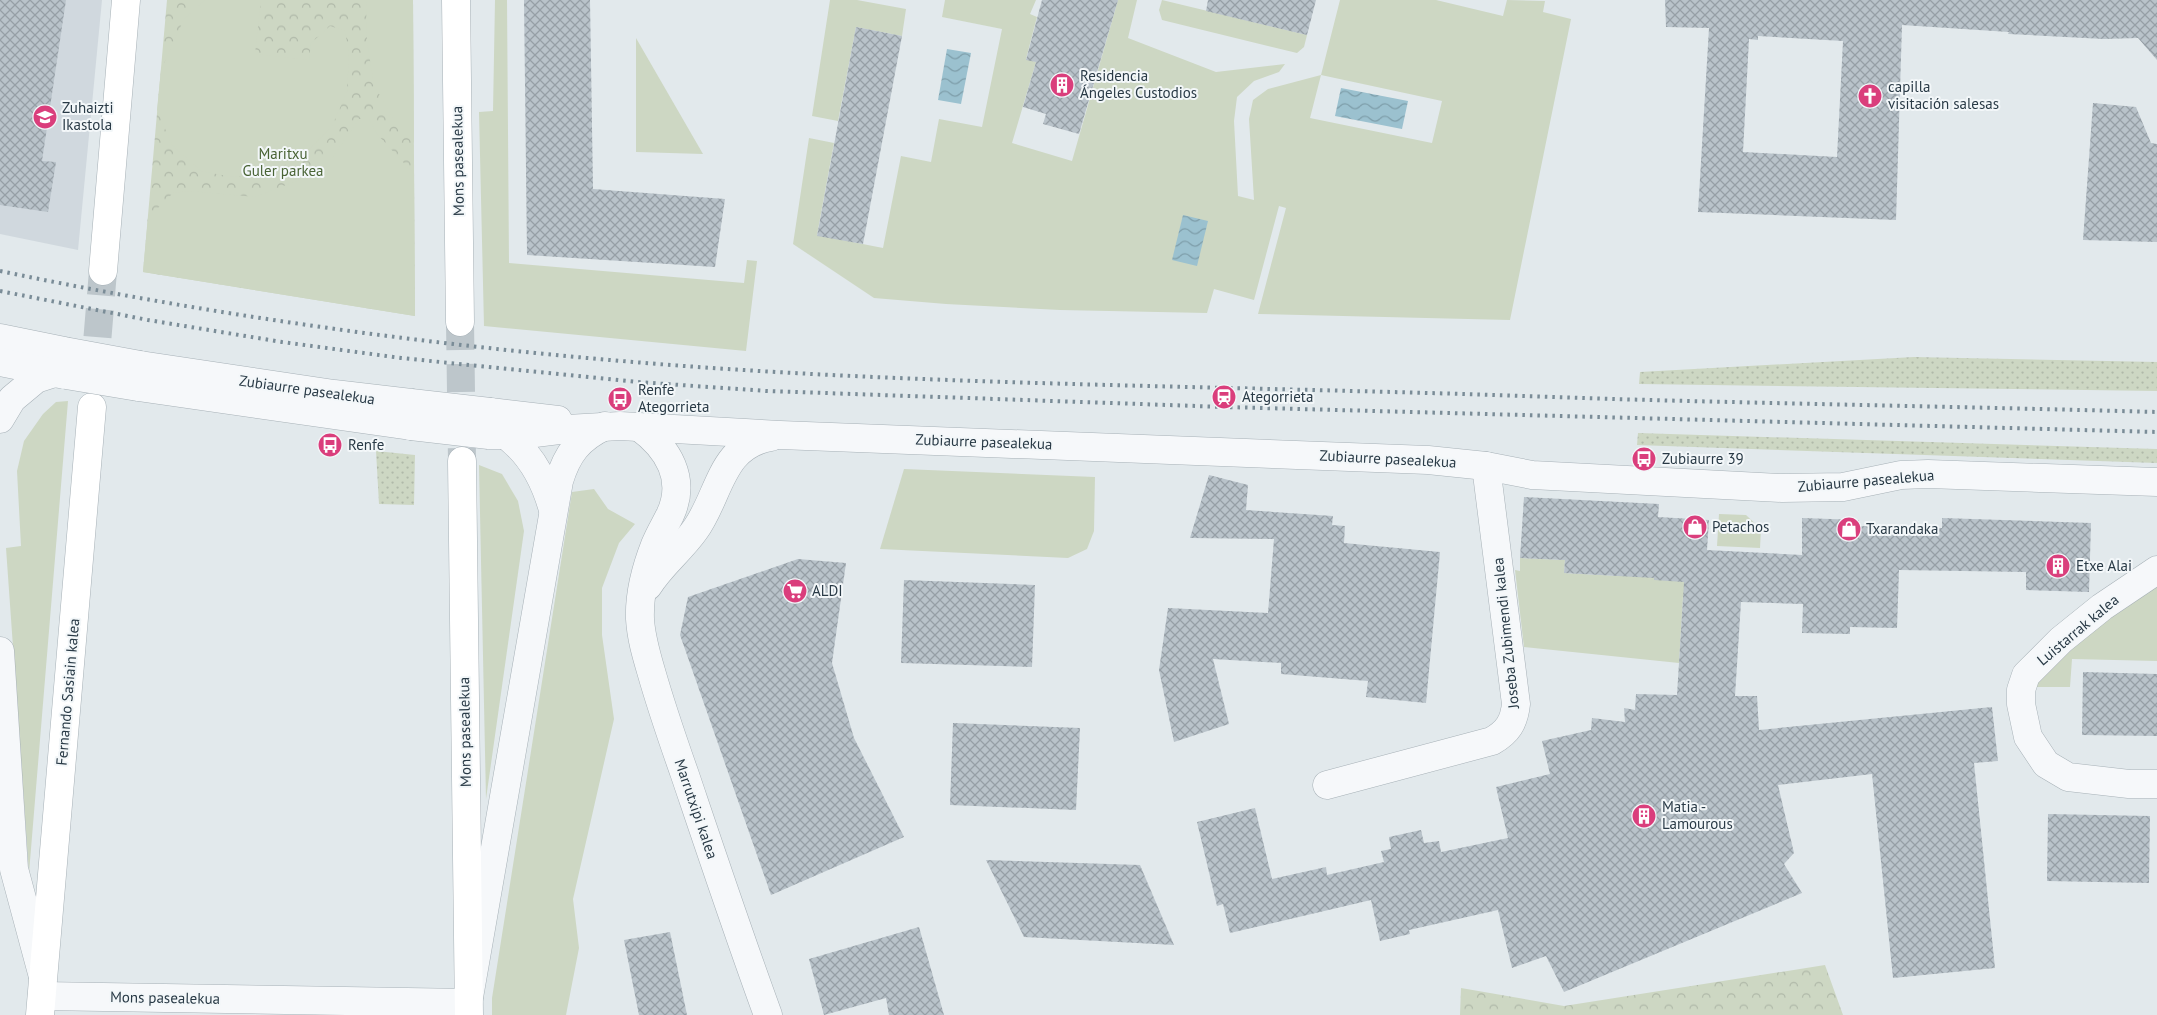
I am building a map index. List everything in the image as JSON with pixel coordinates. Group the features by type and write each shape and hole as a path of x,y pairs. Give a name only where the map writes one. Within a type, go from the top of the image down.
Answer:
{"main road":[{"path":"103,271 126,0"},
{"name":"Mons pasealekua","path":"456,0 460,322"},
{"name":"Fernando Sasiain kalea","path":"42,996 92,408"},
{"name":"Mons pasealekua","path":"462,461 468,1009"}],"street":[{"name":"Zubiaurre pasealekua","path":"0,338 63,367"},
{"name":"Zubiaurre pasealekua","path":"0,362 139,375 493,426 621,426 780,435 1418,459 1486,466 1532,475 1804,489 1842,487 1885,478 1928,474 2157,482"},
{"path":"0,419 12,400 36,379 63,367"},
{"name":"Zubiaurre pasealekua","path":"139,375 212,376 334,394 411,413"},
{"path":"493,426 523,450 537,468 547,489 554,511"},
{"path":"468,1009 554,511 564,464 573,448 583,439 621,426"},
{"name":"Marrutxipi kalea","path":"621,426 655,438 667,454 674,471 675,501 649,561 642,598 642,637 661,706 768,1015"},
{"path":"642,598 660,568 696,530 728,464 740,450 752,443 766,437 780,435"},
{"name":"Joseba Zubimendi kalea","path":"1327,785 1492,741 1503,735 1510,726 1516,704 1486,466"},
{"name":"Luistarrak kalea","path":"2157,570 2102,606 2061,640 2026,675 2021,704 2028,736 2046,764 2068,777 2129,784 2157,784"},
{"path":"0,651 14,869 42,996"},
{"name":"Mons pasealekua","path":"42,996 468,1009"}],"shaded area":[{"name":"Zuhaizti Ikastola","path":"0,0 102,0 78,250 0,234"}],"green space":[{"name":"Maritxu Guler parkea","path":"167,0 413,0 415,316 143,272"},
{"path":"205,0 261,0 255,54 309,60 311,43 330,26 345,31 349,54 347,92 332,126 303,156 267,174 232,177 201,171 172,145 157,110 161,70 184,19"},
{"path":"366,0 413,0 414,143 396,124 374,85 367,42"},
{"path":"495,0 507,0 509,263 744,283 747,260 757,261 746,351 484,326 479,112 493,111"},
{"path":"830,0 857,0 906,9 902,36 856,27 838,121 812,116"},
{"path":"945,0 1036,0 1030,14 1037,17 1026,59 1036,62 1012,143 1072,161 1118,0 1137,0 1128,38 1216,72 1285,64 1279,72 1254,81 1237,97 1234,121 1238,196 1254,200 1249,119 1253,100 1268,89 1321,75 1340,0 1436,0 1503,16 1507,0 1545,1 1543,12 1571,19 1510,320 1258,314 1286,208 1279,206 1254,300 1214,289 1207,313 1060,310 874,298 793,244 809,138 834,143 817,235 883,248 901,156 931,162 939,119 982,127 1002,29 942,17","holes":["1321,75 1442,101 1432,143 1310,118"]},
{"path":"1162,0 1307,35 1304,47 1297,53 1162,20 1159,10"},
{"path":"636,38 703,154 636,152"},
{"path":"359,119 369,119 377,134 414,174 415,316 143,272 148,218 173,193 191,191 255,197 299,180 332,158"},
{"path":"1914,357 2157,362 2157,391 1639,384 1640,372"},
{"path":"68,401 29,873 6,548 21,546 17,471 24,441 43,414 56,402"},
{"path":"1638,433 2157,449 2157,463 1637,445"},
{"path":"376,451 415,455 414,505 379,504"},
{"path":"479,465 502,474 518,501 524,531 486,799"},
{"path":"904,469 1095,477 1094,531 1087,549 1068,558 880,549"},
{"path":"594,489 608,509 635,524 619,543 602,588 602,635 614,719 573,899 579,948 566,1015 492,1015 492,998 572,492"},
{"path":"1719,514 1746,515 1761,529 1760,548 1717,546"},
{"path":"1520,558 1565,560 1564,573 1618,576 1619,559 1700,583 1683,597 1679,663 1524,647 1515,570 1520,571"},
{"path":"2157,580 2157,661 2072,659 2070,687 2034,687 2068,648"},
{"path":"1825,965 1843,1015 1460,1015 1461,988 1564,1006"}],"water":[{"path":"947,49 971,53 961,104 938,100"},
{"path":"1341,88 1408,101 1402,129 1335,116"},
{"path":"1183,215 1208,221 1197,266 1172,260"}],"building":[{"path":"0,0 66,0 42,161 56,162 48,212 0,205"},
{"path":"524,0 590,0 593,189 725,199 715,267 527,255"},
{"name":"Residencia Ángeles Custodios","path":"1042,0 1118,0 1079,134 1043,124 1046,114 1023,107 1036,62 1026,60"},
{"path":"1208,0 1316,0 1307,35 1206,11"},
{"name":"capilla visitación salesas","path":"1665,0 2157,0 2157,60 2138,38 2104,39 2008,34 2009,32 1902,25 1896,220 1698,212 1709,28 1666,27","holes":["1758,36 1843,41 1837,157 1743,152 1749,39 1758,40"]},
{"path":"856,27 902,36 863,244 817,236"},
{"path":"2093,103 2136,107 2151,143 2157,144 2157,242 2083,240"},
{"path":"1209,475 1248,485 1246,510 1333,516 1332,525 1345,526 1344,543 1440,552 1426,703 1366,697 1368,681 1281,674 1281,663 1213,659 1229,724 1174,742 1159,670 1168,608 1268,613 1274,539 1190,538"},
{"path":"1524,497 1659,504 1658,517 1709,520 1707,550 1802,555 1802,518 1859,520 1858,526 1942,528 1942,518 2091,523 2089,592 2026,590 2026,572 1899,570 1897,628 1850,627 1850,634 1802,633 1803,604 1741,602 1735,696 1757,696 1759,730 1992,707 1998,761 1974,763 1995,968 1893,978 1872,774 1778,785 1794,853 1784,864 1802,893 1564,992 1546,956 1512,968 1498,910 1409,930 1410,934 1380,941 1371,900 1230,933 1223,904 1217,906 1197,822 1255,808 1272,879 1326,867 1327,875 1384,862 1381,851 1391,849 1389,837 1421,830 1424,843 1439,841 1441,852 1508,838 1496,787 1550,774 1542,741 1591,730 1592,718 1625,722 1624,708 1635,710 1636,694 1677,695 1684,582 1654,580 1654,578 1564,573 1565,560 1520,558"},
{"path":"798,559 846,563 832,663 854,738 904,837 771,895 680,635 688,597"},
{"path":"904,580 1035,585 1032,667 901,663"},
{"path":"2083,672 2157,674 2157,736 2082,735"},
{"path":"953,723 1080,728 1076,810 950,805"},
{"path":"2048,814 2150,816 2149,883 2047,881"},
{"path":"986,860 1140,865 1174,945 1024,937"},
{"path":"919,927 944,1015 889,1015 886,998 824,1015 809,959"},
{"path":"670,932 687,1015 639,1015 624,940"}],"tunnel":[{"path":"94,379 103,271"},
{"path":"460,322 462,461"}],"railway":[{"path":"0,271 192,307 386,336 678,366 920,379 1064,384 2157,412"},
{"path":"0,291 148,320 282,342 401,358 637,382 767,391 1225,407 2157,432"}],"place":[{"name":"Residencia Ángeles Custodios","path":"1062,85"},
{"name":"capilla visitación salesas","path":"1870,96"},
{"name":"Zuhaizti Ikastola","path":"45,117"},
{"name":"Ategorrieta","path":"1224,397"},
{"name":"Renfe Ategorrieta","path":"620,399"},
{"name":"Renfe","path":"330,445"},
{"name":"Zubiaurre 39","path":"1644,459"},
{"name":"Petachos","path":"1695,527"},
{"name":"Txarandaka","path":"1849,529"},
{"name":"Etxe Alai","path":"2058,566"},
{"name":"ALDI","path":"795,591"},
{"name":"Matia - Lamourous","path":"1644,816"}]}
